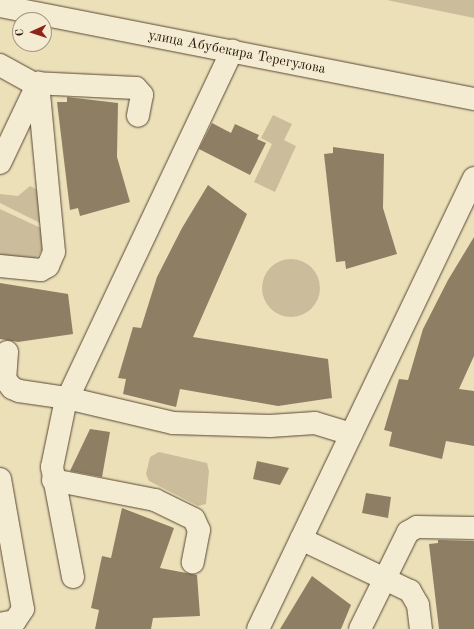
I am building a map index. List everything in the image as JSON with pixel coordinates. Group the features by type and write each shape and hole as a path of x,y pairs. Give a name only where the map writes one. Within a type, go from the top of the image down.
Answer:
{"street":[{"name":"улица Абубекира Терегулова","path":"0,6 232,51 471,101"},
{"path":"73,577 53,480 53,462 67,398 232,51"},
{"path":"0,64 30,82 136,88 142,95 138,116"},
{"path":"0,163 38,83"},
{"path":"0,266 41,270 48,266 54,252 38,83"},
{"path":"258,629 474,178"},
{"path":"7,352 4,373 12,388 67,398 173,422 270,426 315,423 352,434"},
{"path":"0,479 23,609 15,621 0,624"},
{"path":"53,480 156,500 194,519 199,530 194,562"},
{"path":"360,629 403,538 412,529 474,528"},
{"path":"301,539 384,578 414,595 421,629"}],"shaded area":[{"path":"387,0 474,0 474,18 396,2"},
{"path":"273,115 292,124 284,140 296,146 275,192 254,182 272,144 261,138"},
{"path":"30,186 38,190 42,224 0,203 0,194 18,196"},
{"path":"0,209 43,229 43,248 37,257 33,259 0,255"},
{"path":"291,259 307,264 315,272 320,288 315,304 307,312 291,317 275,312 267,304 262,288 267,272 275,264"},
{"path":"159,452 207,463 209,471 206,504 198,506 149,481 146,474 150,457"}],"building":[{"path":"67,97 118,103 117,157 130,202 80,216 78,208 70,210 57,102 67,102"},
{"path":"212,123 231,133 235,124 259,135 257,139 266,143 250,175 199,149"},
{"path":"333,147 384,154 383,208 397,254 346,269 345,261 336,262 324,154 333,153"},
{"path":"208,185 247,214 193,337 328,359 332,398 278,406 180,389 176,407 123,394 126,379 118,378 133,327 141,328 157,277 182,228"},
{"path":"474,237 474,356 459,389 474,391 474,446 446,441 442,459 389,446 392,432 384,430 399,379 408,380 423,329 448,280"},
{"path":"0,283 68,294 73,334 18,342 0,339"},
{"path":"90,429 110,432 102,477 70,471"},
{"path":"257,461 289,468 280,485 253,479"},
{"path":"366,493 391,497 388,518 362,513"},
{"path":"122,508 174,528 160,568 197,575 200,616 153,618 151,629 95,629 99,610 91,608 102,556 111,558"},
{"path":"438,540 474,541 474,629 439,629 429,544 438,543"},
{"path":"312,576 351,605 341,629 280,629"}]}
